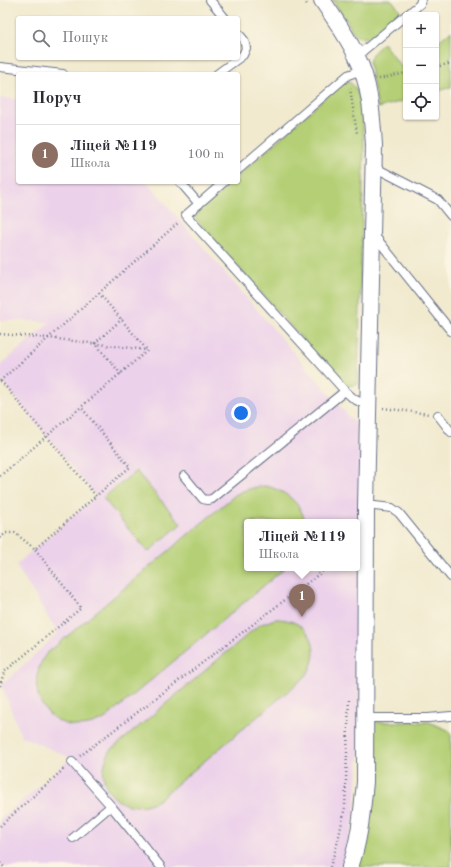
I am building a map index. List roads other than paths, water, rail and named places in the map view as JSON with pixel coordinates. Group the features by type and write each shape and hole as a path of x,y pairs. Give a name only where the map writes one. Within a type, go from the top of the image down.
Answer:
{"street":[{"path":"317,4 342,29 372,111 374,167 366,504 365,782 356,849 350,867"}],"lane":[{"path":"210,0 223,16"},
{"path":"409,12 420,1"},
{"path":"240,168 358,71 403,18"},
{"path":"240,35 244,40 246,48 243,55 240,57"},
{"path":"221,72 236,60"},
{"path":"0,67 45,72"},
{"path":"374,167 438,200 451,216"},
{"path":"182,184 199,204"},
{"path":"222,184 186,215 345,391 354,399 368,406"},
{"path":"372,234 451,331"},
{"path":"184,476 203,499 212,499 345,391"},
{"path":"438,415 451,432"},
{"path":"366,504 392,508 400,513 451,577"},
{"path":"365,718 428,718 451,716"},
{"path":"72,762 111,806 161,867"},
{"path":"73,838 111,806"}],"place":[{"name":"Ліцей №119","path":"302,617"}]}
